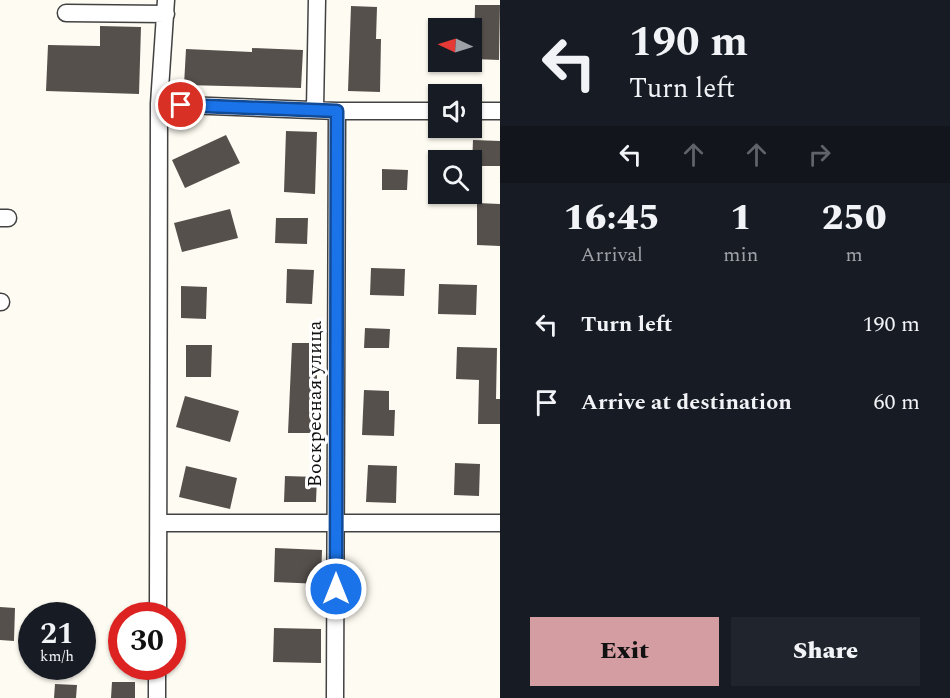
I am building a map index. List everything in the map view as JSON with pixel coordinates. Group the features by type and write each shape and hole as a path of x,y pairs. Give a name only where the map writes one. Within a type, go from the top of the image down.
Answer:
{"street":[{"path":"315,109 317,0"},
{"path":"66,13 166,7 159,104 158,602"},
{"path":"159,104 337,111 428,111"},
{"name":"Воскресная улица","path":"335,698 337,111"},
{"path":"482,111 500,111"},
{"path":"159,523 500,523"},
{"path":"157,698 158,680"}],"building":[{"path":"475,5 500,5 499,60 482,59 482,18 475,18"},
{"path":"351,6 377,7 376,39 381,39 380,92 348,91"},
{"path":"100,26 141,27 139,94 46,91 48,45 100,46"},
{"path":"252,48 303,50 301,88 184,85 186,49 252,52"},
{"path":"286,131 317,132 315,194 284,192"},
{"path":"226,135 240,163 185,188 172,160"},
{"path":"473,140 500,141 500,166 482,166 482,150 473,150"},
{"path":"382,169 408,170 407,190 382,190"},
{"path":"477,204 500,204 500,246 477,245"},
{"path":"230,209 238,238 182,252 174,223"},
{"path":"276,218 308,218 307,244 275,243"},
{"path":"371,268 405,269 404,296 370,295"},
{"path":"287,269 314,270 312,304 286,303"},
{"path":"439,284 477,285 476,315 438,314"},
{"path":"181,286 207,287 206,319 181,318"},
{"path":"365,328 390,329 389,348 364,348"},
{"path":"292,343 317,343 317,433 288,433"},
{"path":"186,345 212,345 211,377 186,377"},
{"path":"457,347 497,348 496,399 500,399 500,424 478,424 479,380 456,379"},
{"path":"364,390 389,391 389,410 395,410 394,436 362,435"},
{"path":"185,396 239,411 230,442 176,427"},
{"path":"455,463 480,464 479,496 454,495"},
{"path":"368,465 397,466 396,503 366,502"},
{"path":"186,466 237,478 230,509 179,497"},
{"path":"285,476 317,477 316,502 284,502"},
{"path":"275,548 322,550 321,584 274,582"},
{"path":"0,607 15,608 14,641 0,640"},
{"path":"274,628 321,629 321,663 273,662"},
{"path":"112,682 135,682 135,698 111,698"},
{"path":"55,684 77,685 76,698 54,698"}],"route":[{"path":"181,105 337,111 336,589"}]}
